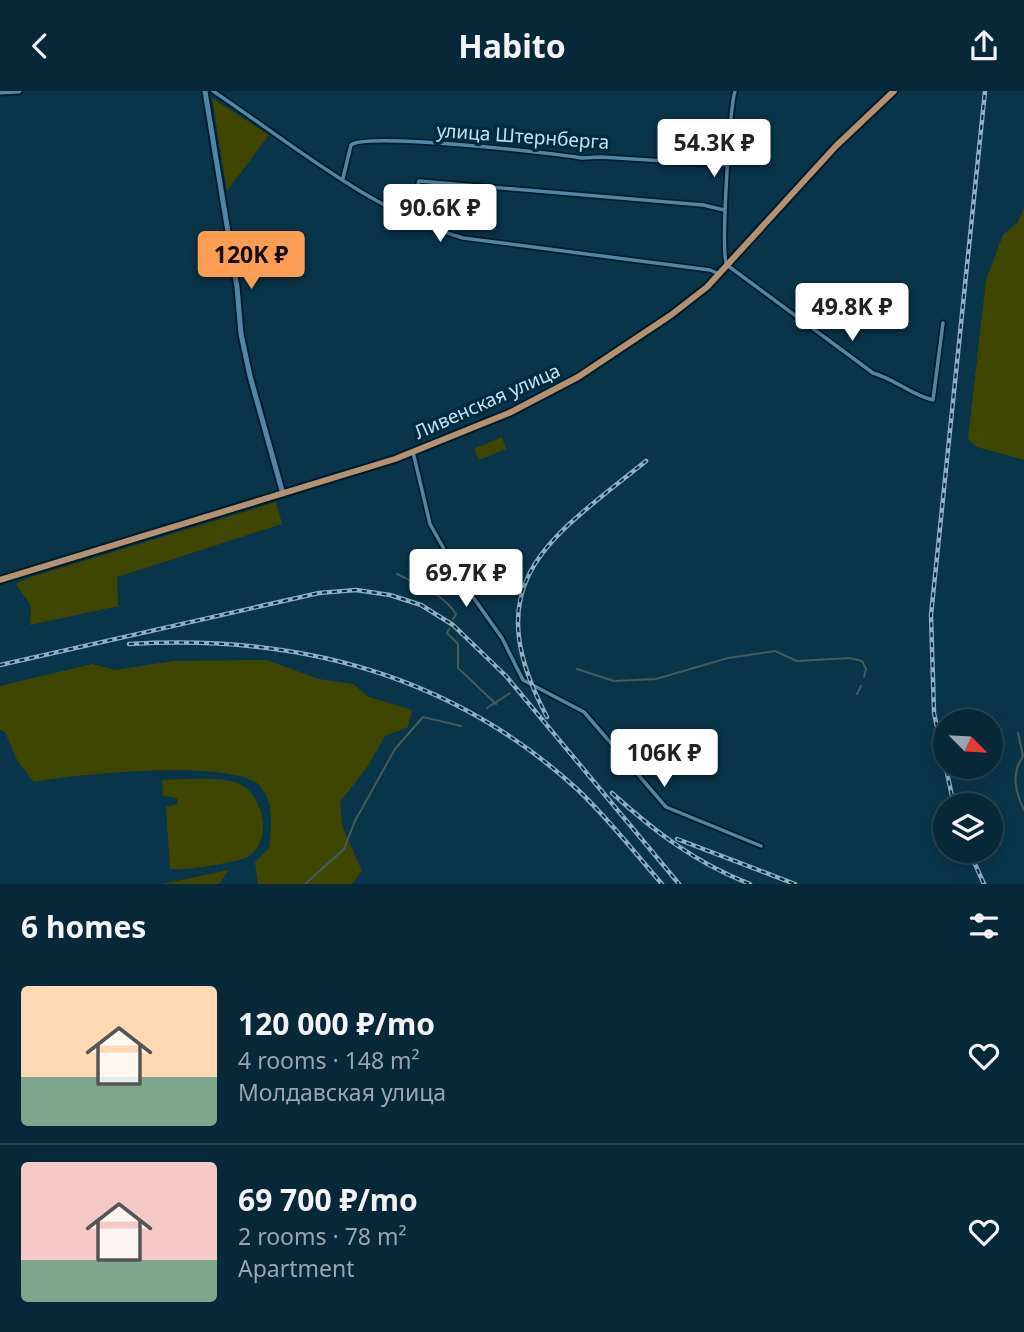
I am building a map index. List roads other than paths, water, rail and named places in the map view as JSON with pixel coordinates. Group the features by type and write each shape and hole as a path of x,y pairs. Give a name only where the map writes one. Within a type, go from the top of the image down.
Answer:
{"main road":[{"name":"Ливенская улица","path":"0,580 413,452 509,412 578,377 692,299 719,274 836,146 894,91"}],"street":[{"path":"0,92 19,91"},
{"path":"205,91 237,287 241,334 283,494"},
{"path":"213,91 380,205 409,219 463,238 710,270 719,274"},
{"path":"735,91 724,210 723,255 727,265 873,373 886,376 919,397 933,400 943,323"},
{"name":"улица Штернберга","path":"343,178 351,145 363,141 428,143 582,158 601,156 728,165"},
{"path":"409,219 419,181 703,205 724,210"},
{"path":"413,452 430,524 463,583 502,638 523,680 584,712 666,807 761,846"}],"waterway":[{"path":"397,574 444,600 456,614 453,619"},
{"path":"449,629 447,633 458,644 458,668 496,704"},
{"path":"577,669 614,681 656,679 728,658 775,651 797,661 850,658 862,661 866,669 864,677"},
{"path":"857,694 861,686"},
{"path":"487,708 510,693"},
{"path":"305,884 344,849 355,821 395,749 423,717 461,726"},
{"path":"1018,733 1023,756 1017,769 1016,783 1024,810"}],"railway":[{"path":"951,793 934,713 931,615 985,91"},
{"path":"547,717 527,670 518,631 521,597 533,568 553,541 579,515 646,461"},
{"path":"0,665 319,593 356,590 390,595 421,605 453,625 506,676 679,884"},
{"path":"129,644 252,646 311,655 368,670 424,690 477,716 528,749 588,800 662,884"},
{"path":"612,793 677,845 730,876 750,884"},
{"path":"677,839 795,884"},
{"path":"974,863 984,884"}]}
